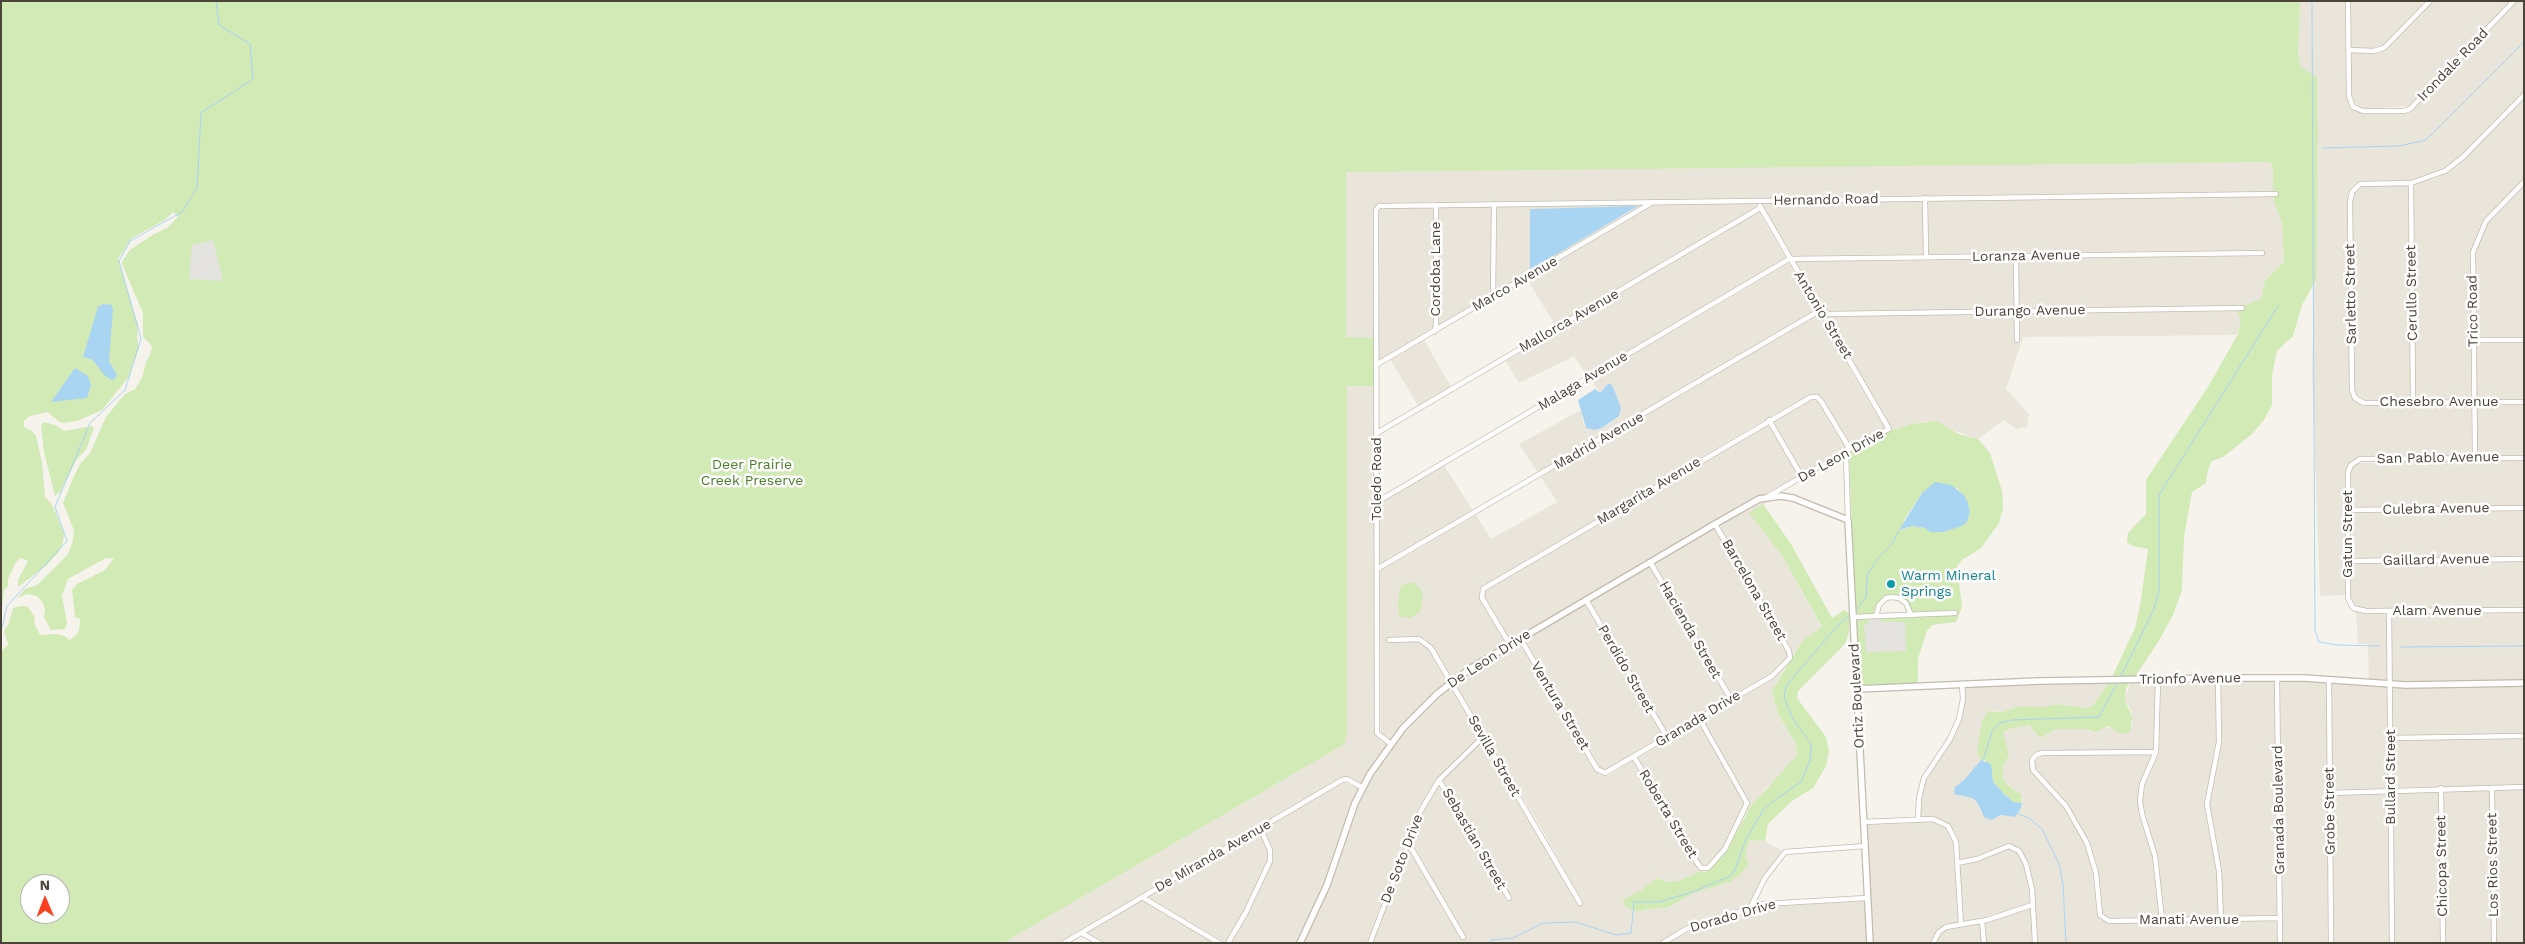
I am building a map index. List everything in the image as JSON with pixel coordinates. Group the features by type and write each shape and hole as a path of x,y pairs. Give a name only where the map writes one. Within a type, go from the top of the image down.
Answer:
{"street":[{"path":"2348,1 2348,50 2374,51 2384,48 2427,2"},
{"name":"Irondale Road","path":"2348,50 2349,96 2353,107 2363,111 2404,111 2410,109 2514,1"},
{"path":"2411,183 2438,174 2457,163 2524,95"},
{"name":"Trico Road","path":"2475,458 2472,271 2475,244 2486,221 2524,182"},
{"name":"Sarletto Street","path":"2355,398 2352,390 2350,202 2353,189 2363,183 2411,183"},
{"name":"Cerullo Street","path":"2411,183 2413,402"},
{"name":"Hernando Road","path":"1377,208 1382,206 1494,204 2276,194"},
{"path":"1925,198 1926,257"},
{"name":"Antonio Street","path":"1758,200 1760,208 1789,259 1889,429"},
{"name":"Marco Avenue","path":"1376,365 1653,202"},
{"path":"1493,296 1494,204"},
{"name":"Cordoba Lane","path":"1433,332 1436,325 1436,205"},
{"name":"Toledo Road","path":"1377,208 1377,733 1390,744"},
{"name":"Mallorca Avenue","path":"1377,433 1760,208"},
{"name":"Loranza Avenue","path":"1789,259 2262,253"},
{"path":"2016,256 2017,340"},
{"name":"Malaga Avenue","path":"1377,502 1789,259"},
{"name":"Durango Avenue","path":"1819,310 1829,314 2242,308"},
{"name":"Madrid Avenue","path":"1377,569 1819,310"},
{"path":"2473,340 2524,340"},
{"name":"Margarita Avenue","path":"1510,644 1482,598 1483,589 1769,420 1811,397 1817,397 1848,446 1847,450"},
{"name":"Chesebro Avenue","path":"2355,398 2364,402 2524,402"},
{"path":"1769,420 1802,477"},
{"name":"De Leon Drive","path":"1300,943 1327,885 1346,826 1363,788 1390,744 1417,712 1450,682 1520,638 1715,524 1802,477 1847,450 1889,429"},
{"name":"Ortiz Boulevard","path":"1847,450 1848,520 1870,943"},
{"name":"San Pablo Avenue","path":"2353,462 2360,459 2524,458"},
{"name":"Gatun Street","path":"2352,606 2348,598 2348,472 2353,462"},
{"name":"De Leon Drive","path":"1766,497 1793,498 1848,520"},
{"name":"Culebra Avenue","path":"2348,510 2524,508"},
{"name":"Barcelona Street","path":"1715,524 1782,638 1789,651 1790,658"},
{"name":"Gaillard Avenue","path":"2348,561 2524,559"},
{"name":"Hacienda Street","path":"1650,562 1731,699"},
{"path":"1876,616 1880,604 1886,598 1892,596 1906,604 1910,615"},
{"name":"Perdido Street","path":"1586,600 1667,737"},
{"name":"Alam Avenue","path":"2352,606 2359,611 2524,610"},
{"name":"Bullard Street","path":"2389,611 2392,943"},
{"path":"1853,617 1955,613"},
{"name":"Ventura Street","path":"1520,638 1602,773"},
{"name":"Sevilla Street","path":"1389,640 1414,639 1427,643 1580,903"},
{"name":"Granada Drive","path":"1602,773 1607,773 1772,676 1790,658"},
{"path":"2218,678 2219,742 2207,804 2219,871 2221,920"},
{"name":"Trionfo Avenue","path":"1857,689 1962,684 2218,678 2277,678 2390,684 2524,683"},
{"name":"Granada Boulevard","path":"2277,678 2280,943"},
{"path":"2158,679 2156,752 2142,784 2140,801 2155,856 2162,920"},
{"name":"Grobe Street","path":"2329,680 2331,943"},
{"path":"1918,820 1919,798 1924,778 1950,739 1959,719 1963,699 1962,684"},
{"name":"Roberta Street","path":"1634,757 1696,861 1704,869 1708,868 1725,849 1746,808 1746,801 1699,718"},
{"path":"2391,738 2524,736"},
{"name":"De Soto Drive","path":"1370,943 1407,841 1420,812 1439,780 1483,737"},
{"name":"Manati Avenue","path":"2156,752 2042,753 2034,757 2031,763 2033,770 2066,806 2087,843 2096,872 2100,915 2109,921 2280,918"},
{"name":"De Miranda Avenue","path":"1064,943 1342,780 1347,780 1363,788"},
{"name":"Sebastian Street","path":"1439,780 1508,898"},
{"path":"2330,792 2524,787"},
{"name":"Chicopa Street","path":"2441,788 2443,943"},
{"name":"Los Rios Street","path":"2492,788 2494,943"},
{"path":"1864,822 1936,820 1948,826 1955,839 1961,924"},
{"path":"1228,943 1246,912 1270,860 1270,850 1260,828"},
{"path":"1407,841 1463,937"},
{"path":"1750,908 1765,878 1785,852 1865,846"},
{"path":"1957,863 1977,859 2003,847 2014,847 2021,854 2026,864 2035,943"},
{"path":"1142,897 1220,943"},
{"name":"Dorado Drive","path":"1663,943 1686,929 1750,908 1778,902 1868,898"},
{"path":"1933,943 1942,930 1961,924 1982,921 2032,905"},
{"path":"1982,921 1984,943"},
{"path":"1082,932 1099,943"}],"shaded area":[{"path":"2300,1 2345,1 2346,96 2350,107 2363,114 2404,114 2412,111 2517,2 2524,1 2524,91 2462,155 2444,169 2410,180 2362,181 2352,186 2348,195 2350,390 2352,398 2364,405 2471,405 2472,455 2360,457 2350,462 2345,472 2346,595 2320,596 2312,372 2318,131 2317,77 2301,68 2298,53"},
{"path":"2350,1 2420,1 2423,4 2383,45 2374,48 2351,48"},
{"path":"2433,1 2511,1 2409,106 2364,109 2357,106 2351,96 2351,53 2375,53 2385,50"},
{"path":"2524,98 2524,178 2485,220 2476,236 2471,252 2471,399 2415,399 2413,185 2439,177 2458,165"},
{"path":"2270,162 2273,170 2273,191 1382,203 1374,208 1374,338 1345,338 1340,169"},
{"path":"2524,185 2524,337 2476,337 2475,262 2478,245 2488,223"},
{"path":"2363,186 2408,186 2411,400 2365,400 2359,398 2355,392 2352,202 2354,193"},
{"path":"2272,196 2282,224 2284,262 2265,280 2261,299 2243,306 2019,308 2018,258 2264,256 2264,250 1928,254 1927,201"},
{"path":"1923,201 1923,254 1791,256 1761,203"},
{"path":"1756,203 1757,207 1736,220 1556,326 1528,281 1445,328 1654,204"},
{"path":"1644,205 1496,292 1497,206","holes":["1637,207 1531,269 1530,209"]},
{"path":"1433,207 1434,327 1379,361 1379,210 1382,208"},
{"path":"1438,207 1492,207 1491,295 1438,326"},
{"path":"1759,211 1786,258 1781,262 1587,376 1574,356 1519,383 1506,361"},
{"path":"213,240 223,281 189,279 192,245"},
{"path":"2014,259 2015,309 1829,311 1821,309 1794,262"},
{"path":"1789,263 1816,310 1538,473 1519,444 1581,410 1584,426 1598,429 1608,425 1617,417 1613,388 1605,388 1600,394 1591,379"},
{"path":"2237,311 2241,319 2237,335 2023,337 2006,389 2029,414 2027,427 2016,429 2004,420 1978,439 1927,421 1892,430 1826,316 2015,314 2016,343 2020,343 2019,314"},
{"path":"1818,314 1885,428 1850,445 1823,399 1814,394 1770,417 1482,587 1479,594 1480,599 1507,644 1451,679 1432,646 1424,638 1411,636 1387,638 1387,643 1414,641 1426,645 1447,682 1416,710 1390,741 1381,734 1380,571 1476,515 1491,539 1557,502 1541,477"},
{"path":"1424,340 1451,387 1418,406 1391,360"},
{"path":"2524,342 2524,399 2476,399 2476,343"},
{"path":"1344,386 1374,386 1375,733 1387,745 1362,784 1348,777 1341,778 1059,943 1003,943 1345,744"},
{"path":"1812,399 1819,402 1845,447 1803,473 1773,421"},
{"path":"2524,404 2524,455 2477,455 2476,405"},
{"path":"1769,423 1799,476 1715,520 1511,641 1484,597 1485,591"},
{"path":"2524,460 2524,506 2350,507 2350,473 2352,467 2358,463"},
{"path":"1444,465 1473,511 1379,565 1379,503"},
{"path":"1772,499 1750,513 1783,557 1822,628 1806,638 1792,655 1784,636 1718,525 1759,502"},
{"path":"2524,511 2524,557 2350,558 2350,513"},
{"path":"1714,527 1787,652 1788,657 1771,674 1732,696 1653,562"},
{"path":"2524,562 2524,608 2366,609 2357,607 2351,598 2351,563"},
{"path":"1649,565 1728,698 1668,734 1589,601"},
{"path":"1585,603 1664,736 1605,771 1599,767 1524,639"},
{"path":"2356,612 2387,614 2388,681 2369,680 2368,644 2358,644"},
{"path":"2524,613 2524,681 2392,682 2391,614"},
{"path":"1880,617 1881,622 1905,622 1906,651 1866,652 1864,624 1869,623 1869,618"},
{"path":"1519,642 1596,771 1600,775 1608,776 1633,760 1701,871 1679,881 1667,882 1657,878 1640,892 1622,900 1626,907 1637,912 1667,908 1694,893 1730,882 1745,857 1749,840 1765,841 1782,851 1763,876 1749,906 1685,927 1659,943 1372,943 1407,847 1462,940 1466,938 1409,841 1422,813 1439,785 1508,901 1512,899 1442,781 1482,741 1579,906 1583,903 1540,826 1454,683"},
{"path":"1786,666 1772,691 1778,714 1796,744 1797,755 1786,770 1765,789 1744,817 1748,809 1748,798 1702,719 1773,679"},
{"path":"2216,681 2217,741 2205,804 2217,872 2219,917 2164,917 2157,856 2142,801 2145,785 2159,754 2160,682"},
{"path":"2221,681 2275,681 2278,916 2223,917 2221,871 2209,804 2222,742"},
{"path":"2280,681 2327,683 2329,943 2282,943"},
{"path":"2109,682 2093,705 2087,708 2057,704 2045,707 2021,706 2001,712 1992,710 1977,752 1981,760 1964,780 1955,787 1955,794 1972,798 1977,802 1981,813 2015,817 2021,808 2023,799 2003,779 2003,767 2009,755 2003,732 2017,726 2029,725 2038,736 2043,737 2055,729 2086,729 2091,731 2104,727 2114,728 2119,733 2132,727 2131,711 2125,700 2130,683 2156,682 2154,750 2042,750 2033,754 2029,760 2031,771 2064,808 2085,844 2093,873 2097,915 2101,920 2109,923 2278,921 2278,943 2037,943 2034,888 2028,863 2020,849 2009,843 1976,856 1959,860 1958,838 1949,824 1936,817 1920,817 1920,802 1926,779 1952,741 1962,720 1965,686"},
{"path":"2332,683 2388,687 2388,788 2332,790"},
{"path":"1450,686 1480,736 1436,780 1418,810 1404,840 1367,943 1303,943 1329,886 1358,804 1372,776 1405,729"},
{"path":"2524,686 2524,734 2393,735 2392,687"},
{"path":"1698,722 1744,803 1723,848 1706,866 1703,866 1698,860 1637,758"},
{"path":"2524,739 2524,785 2393,788 2393,740"},
{"path":"2042,755 2153,755 2140,783 2138,801 2139,815 2153,857 2159,917 2109,918 2102,914 2098,872 2089,842 2068,804 2035,768 2035,759"},
{"path":"1343,782 1360,789 1344,825 1325,884 1297,943 1231,943 1248,914 1272,862 1272,849 1263,829"},
{"path":"2490,790 2492,943 2445,943 2443,791"},
{"path":"2494,790 2524,790 2524,943 2496,943"},
{"path":"2439,791 2441,943 2394,943 2393,793"},
{"path":"2389,793 2390,943 2334,943 2332,795"},
{"path":"1933,822 1946,828 1953,839 1958,922 1941,927 1934,934 1931,943 1873,943 1867,825"},
{"path":"1259,832 1267,850 1267,860 1244,911 1225,943 1147,897"},
{"path":"2009,848 2017,852 2022,860 2027,876 2030,903 1987,918 1963,921 1960,866 1978,861"},
{"path":"1142,900 1215,943 1104,943 1087,933"},
{"path":"1865,901 1868,943 1667,943 1692,930 1764,907"},
{"path":"2030,908 2032,943 1986,943 1985,923"},
{"path":"1980,924 1982,943 1936,943 1940,934 1947,930"}],"green space":[{"name":"Deer Prairie Creek Preserve","path":"1,1 2300,1 2298,53 2301,67 2317,77 2316,280 2302,305 2293,336 2277,351 2272,375 2272,405 2264,420 2251,435 2223,457 2212,461 2208,469 2206,483 2192,492 2184,537 2182,590 2173,615 2135,677 2112,677 2135,628 2148,549 2133,546 2127,542 2128,533 2146,514 2146,480 2208,387 2238,334 2241,319 2237,311 2244,311 2243,306 2261,299 2265,280 2284,262 2282,224 2272,196 2278,196 2278,191 2273,191 2273,170 2270,162 1346,172 1346,337 1374,338 1374,386 1347,386 1347,737 1345,744 1003,943 1,943 1,651 8,645 4,631 9,623 13,608 22,606 28,607 34,616 35,625 40,635 56,634 65,636 69,640 74,637 79,631 80,619 75,617 72,590 77,584 105,570 114,558 106,558 68,579 62,596 67,623 65,629 51,630 44,617 45,609 43,603 37,596 28,594 17,598 25,589 37,585 68,554 73,541 74,530 63,503 74,476 81,463 90,453 106,417 124,395 135,389 142,378 152,346 143,337 143,313 122,264 130,250 167,228 178,217 173,212 165,220 132,238 118,259 138,325 137,338 139,348 128,378 102,410 77,421 61,423 47,412 30,416 24,421 24,427 32,431 36,436 42,463 45,496 53,507 64,533 63,542 60,550 47,565 18,587 18,580 28,561 21,558 16,562 8,579 8,586 4,590 1,619"},
{"path":"1936,421 1959,434 1978,439 1990,453 2002,491 2003,508 1999,523 1981,548 1962,560 1957,566 1962,607 1956,622 1932,625 1927,631 1918,659 1918,683 1859,687 1856,620 1958,615 1957,610 1913,612 1905,599 1892,594 1880,600 1874,613 1855,615 1849,452 1892,430 1912,424","holes":["1957,488 1968,503 1970,512 1967,522 1943,532 1930,532 1925,528 1912,526 1901,530 1905,518 1922,493"]},
{"path":"44,422 55,425 64,431 92,426 94,428 86,450 77,459 60,492 55,496 44,452 41,425"},
{"path":"1763,504 1791,544 1832,618 1844,610 1849,613 1850,617 1849,633 1845,644 1798,691 1797,698 1826,737 1829,752 1826,766 1813,788 1792,801 1768,824 1765,841 1749,840 1745,857 1749,864 1740,875 1730,882 1694,893 1667,908 1648,909 1637,912 1626,907 1622,900 1640,891 1657,878 1667,882 1679,881 1701,871 1709,870 1727,850 1751,806 1797,755 1796,744 1778,714 1772,691 1799,646 1806,638 1822,627 1783,557 1749,513"},
{"path":"1413,582 1423,592 1421,611 1410,618 1399,616 1398,600 1401,585"},
{"path":"2109,682 2130,682 2126,689 2125,700 2132,717 2130,732 2125,734 2119,733 2108,726 2096,732 2086,729 2055,729 2043,737 2039,737 2029,725 2003,732 2009,755 2003,767 2003,779 2011,788 2021,794 2022,803 2013,802 1993,782 1991,770 1985,760 1981,760 1977,752 1982,721 1988,711 2001,712 2021,706 2045,707 2057,704 2087,708 2093,705"}],"water":[{"path":"1638,206 1530,270 1530,209"},
{"path":"103,304 112,305 113,309 109,361 117,375 112,380 104,375 93,360 83,357 98,307"},
{"path":"75,368 88,376 91,385 87,398 51,402"},
{"path":"1608,384 1611,384 1621,408 1619,416 1602,428 1595,430 1586,428 1578,400 1595,389 1600,393"},
{"path":"1935,482 1951,485 1964,495 1970,512 1967,522 1962,526 1943,532 1930,532 1925,528 1912,526 1899,530 1922,493"},
{"path":"1981,760 1991,764 1993,782 2004,794 2013,802 2022,803 2015,817 2000,815 1992,820 1989,819 1984,817 1977,802 1972,798 1954,794 1955,787 1964,780"}],"waterway":[{"path":"1,632 7,606 67,541 55,507 90,423 125,390 141,339 119,261 130,241 182,212 197,188 201,113 253,79 250,44 219,25 216,1"},
{"path":"2312,1 2315,631 2319,642 2337,645 2379,646"},
{"path":"2323,148 2399,146 2426,140 2524,42"},
{"path":"2120,678 2154,609 2159,591 2159,495 2278,306"},
{"path":"1857,609 1866,597 1867,575 1878,558 1892,544 1899,530"},
{"path":"1489,943 1491,940 1513,938 1543,923 1575,922 1616,935 1631,933 1634,902 1659,902 1695,891 1728,877 1734,872 1746,839 1765,807 1801,782 1810,761 1811,744 1793,719 1784,697 1786,686 1838,625 1849,616"},
{"path":"2401,647 2524,646"},
{"path":"1983,761 1992,731 1999,723 2012,720 2099,717 2118,681"},
{"path":"2016,813 2029,818 2042,829 2059,864 2063,884 2066,943"}],"place":[{"name":"Warm Mineral Springs","path":"1891,584"}]}
